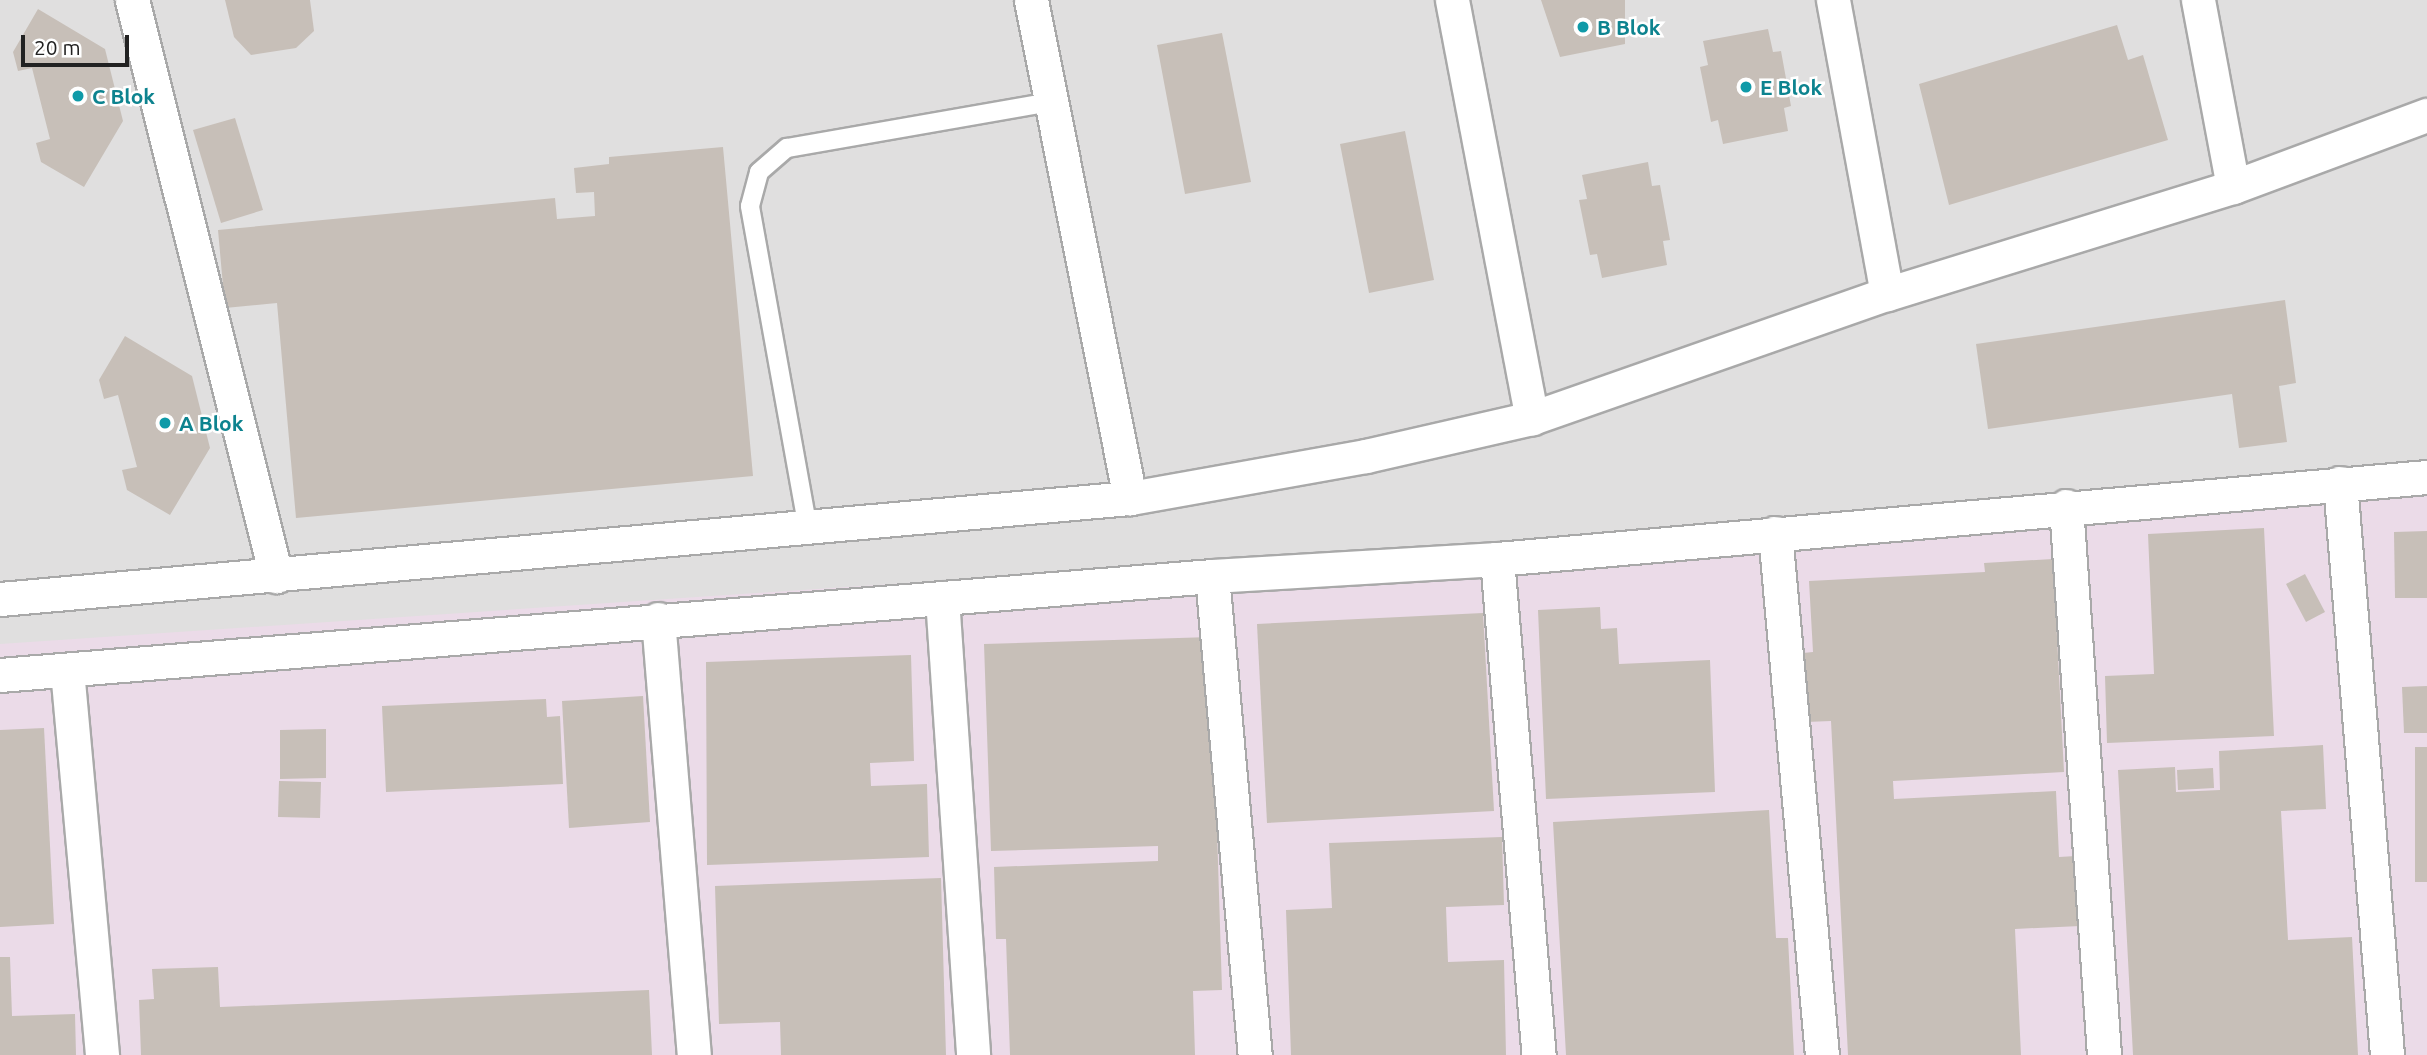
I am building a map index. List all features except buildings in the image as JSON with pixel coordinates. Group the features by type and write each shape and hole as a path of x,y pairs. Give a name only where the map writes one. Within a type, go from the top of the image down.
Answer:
{"street":[{"path":"132,0 276,576"},
{"path":"1031,0 1130,498"},
{"path":"1452,0 1532,418"},
{"path":"1833,0 1887,294"},
{"path":"2198,0 2233,187"},
{"path":"0,599 808,529 1130,498 1532,418 1887,294 2233,187 2427,116"},
{"path":"0,675 1212,576 1497,559 2066,506 2427,477"},
{"path":"2340,483 2387,1055"},
{"path":"2066,506 2104,1055"},
{"path":"1775,533 1822,1055"},
{"path":"1497,559 1539,1055"},
{"path":"1212,576 1255,1055"},
{"path":"942,598 973,1055"},
{"path":"658,620 694,1055"},
{"path":"67,670 102,1055"}],"lane":[{"path":"808,529 750,206 759,172 788,148 1051,102"}],"shaded area":[{"path":"0,0 2427,0 2427,518 0,695"},
{"path":"2427,463 2427,1055 0,1055 0,644 1751,526"}],"place":[{"name":"B Blok","path":"1583,27"},
{"name":"E Blok","path":"1746,87"},
{"name":"C Blok","path":"78,96"},
{"name":"A Blok","path":"165,423"}]}
